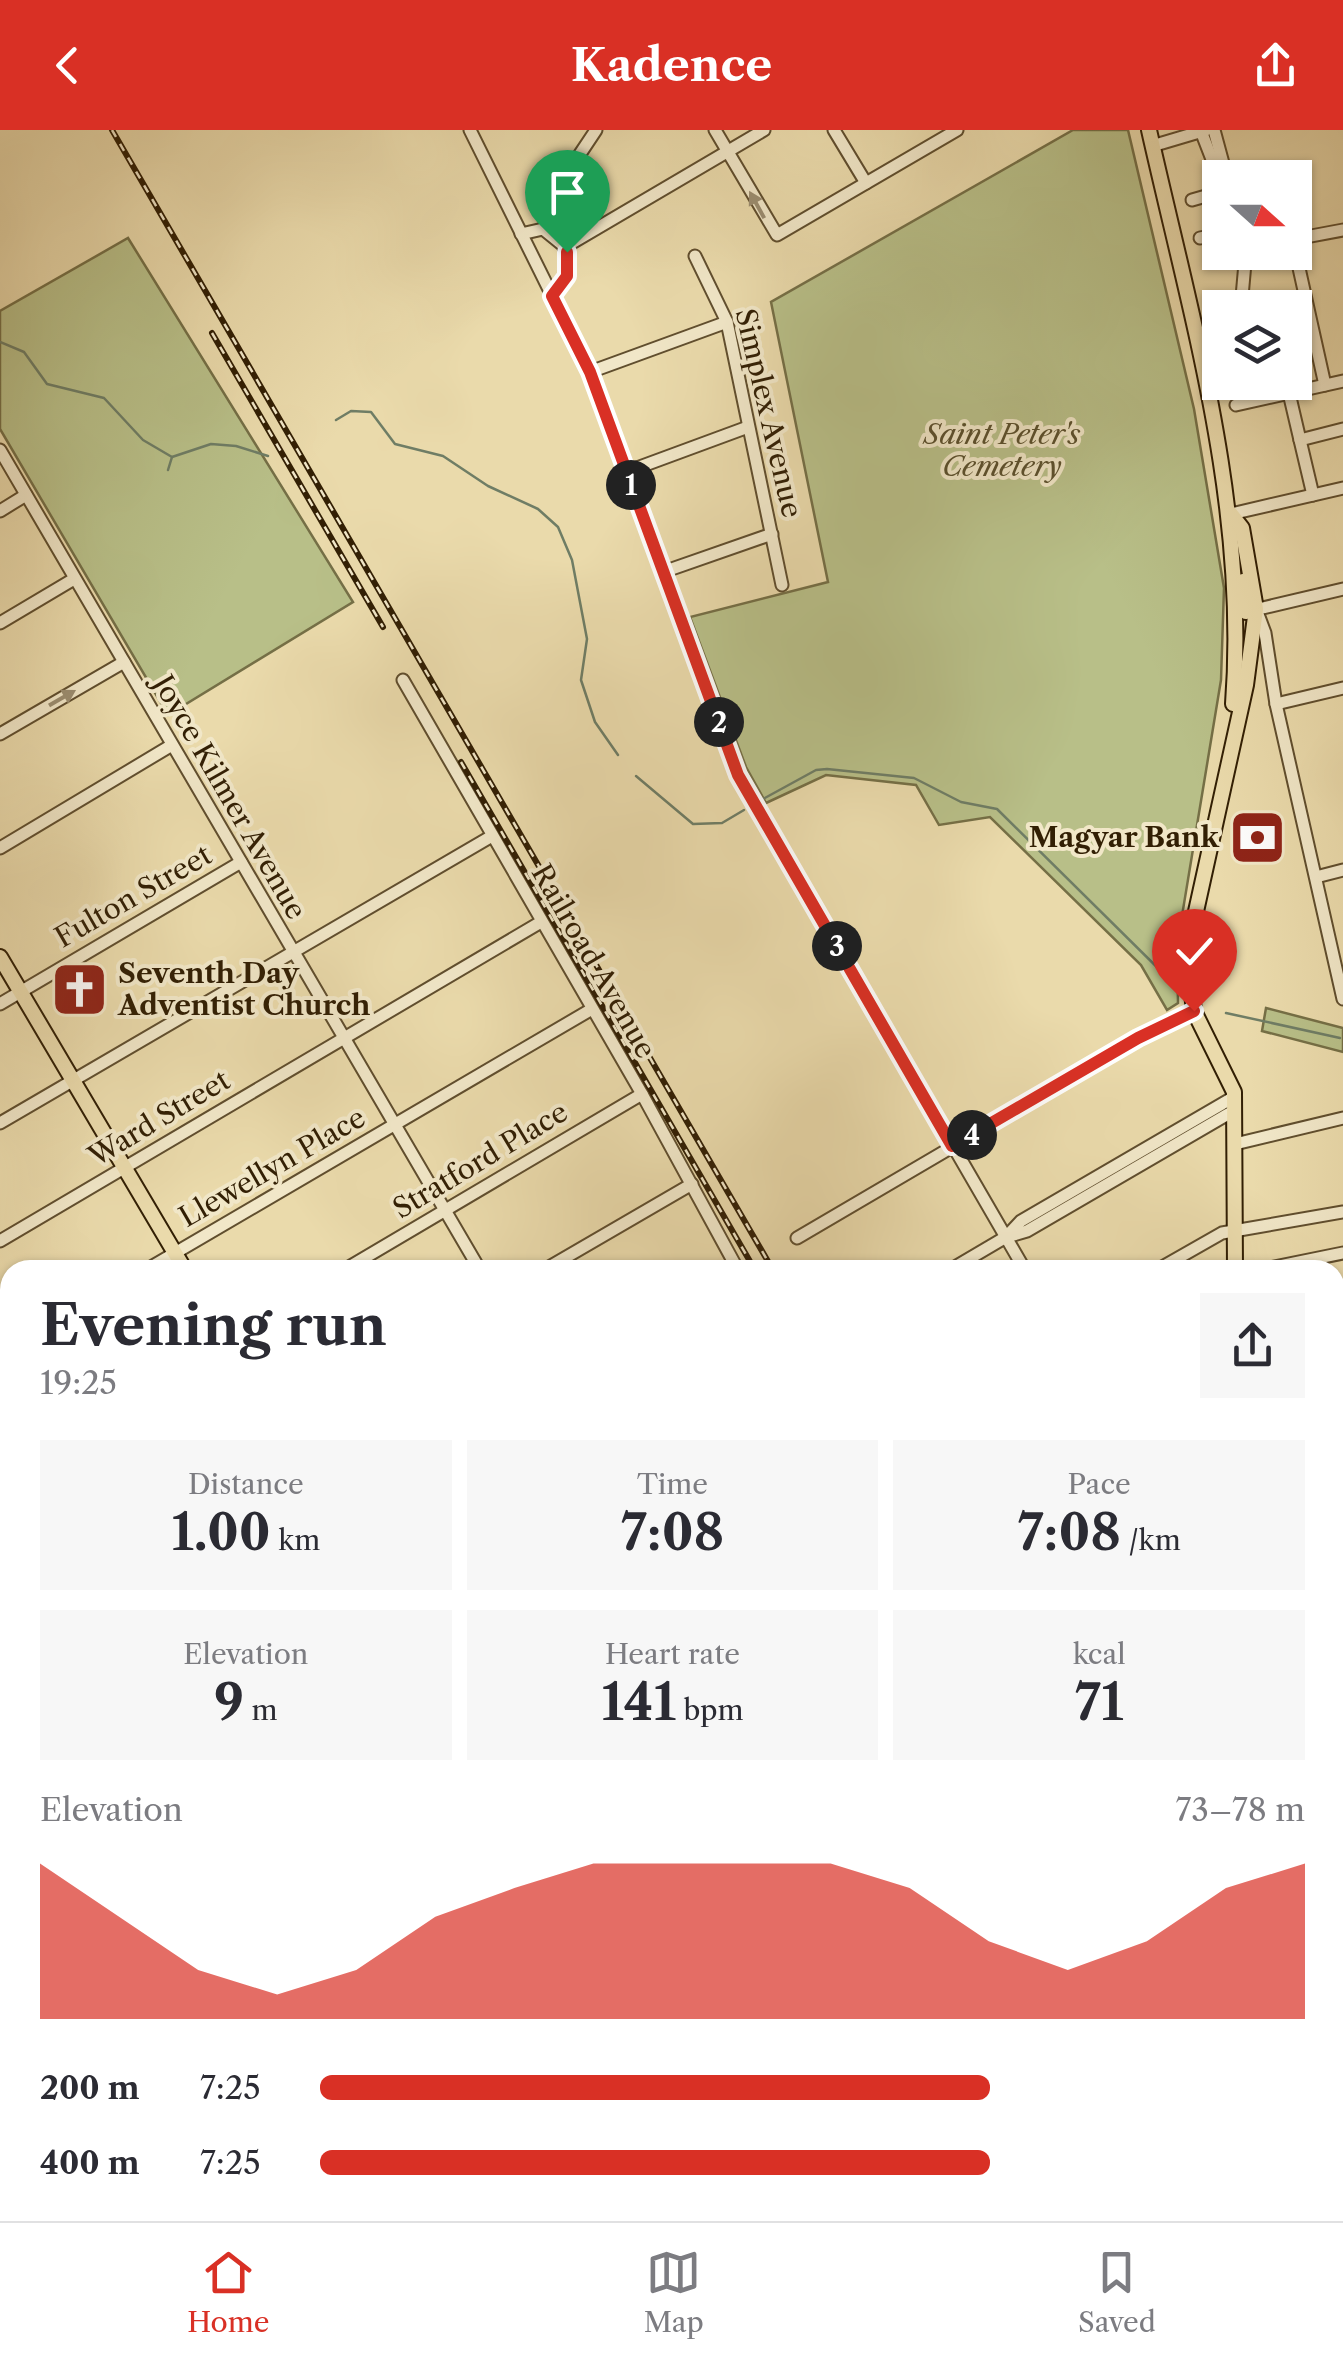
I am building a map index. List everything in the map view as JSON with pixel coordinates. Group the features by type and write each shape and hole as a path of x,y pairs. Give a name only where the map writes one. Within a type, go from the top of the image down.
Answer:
{"main road":[{"path":"1150,138 1212,395 1231,514 1230,554 1252,634 1246,685 1230,740"},
{"path":"1231,514 1242,528 1246,612 1230,740 1193,924 1189,967 1194,1011 1235,1104 1235,1260"},
{"path":"0,957 179,1260"}],"street":[{"path":"470,130 590,372 738,775 1019,1260"},
{"path":"543,229 576,160 596,130"},
{"path":"715,130 772,233 782,235 943,134 957,130"},
{"path":"565,248 764,130"},
{"path":"834,130 866,183"},
{"path":"1150,138 1207,130 1216,160"},
{"path":"1214,151 1218,160"},
{"path":"1192,200 1202,197"},
{"path":"520,234 543,229"},
{"path":"543,229 565,248 567,276 552,296"},
{"path":"1312,236 1343,230"},
{"name":"Simplex Avenue","path":"695,256 727,322 782,585"},
{"path":"1299,270 1325,385"},
{"path":"590,372 727,322"},
{"path":"1312,386 1343,381"},
{"path":"1236,404 1248,400"},
{"path":"1288,400 1313,494"},
{"path":"626,472 748,427"},
{"path":"1300,440 1343,428"},
{"name":"Joyce Kilmer Avenue","path":"0,450 474,1260"},
{"path":"1231,514 1343,488"},
{"path":"0,510 26,495"},
{"path":"663,572 772,534"},
{"path":"0,623 74,580"},
{"path":"1343,590 1246,612 1265,634 1276,704 1340,966 1343,999"},
{"path":"1252,634 1270,676"},
{"path":"0,734 124,662"},
{"name":"Railroad Avenue","path":"403,680 642,1094 733,1260"},
{"path":"1276,704 1343,688"},
{"path":"0,848 172,745"},
{"path":"0,1123 492,836"},
{"name":"Fulton Street","path":"0,1004 241,862"},
{"path":"1316,877 1343,870"},
{"name":"Ward Street","path":"0,1241 541,922"},
{"name":"Llewellyn Place","path":"163,1260 592,1010"},
{"path":"797,1238 1138,1038 1194,1011"},
{"name":"Stratford Place","path":"361,1260 642,1094"},
{"path":"967,1260 1006,1237 1027,1232 1110,1176 1235,1104"},
{"path":"1235,1144 1343,1118"},
{"path":"561,1260 692,1184"},
{"path":"1175,1260 1222,1233 1343,1212"},
{"path":"1312,1260 1343,1254"}],"green space":[{"name":"Saint Peter's Cemetery","path":"1073,130 1128,130 1194,409 1224,588 1221,680 1177,946 1178,1003 1167,1010 1141,965 990,817 939,825 916,785 826,775 766,803 746,767 690,617 828,582 771,302"},
{"path":"128,238 353,602 168,715 0,429 0,311"},
{"path":"1266,1008 1343,1028 1343,1052 1262,1031"}],"waterway":[{"path":"0,342 24,352 47,384 104,398 143,440 172,457 211,444 236,446 268,456"},
{"path":"336,420 351,411 371,412 395,444 443,456 488,486 538,509 558,527 572,560 587,639 581,680 595,722 618,755"},
{"path":"168,470 172,457"},
{"path":"763,799 816,770 827,769 914,778 961,802 997,809 1172,982"},
{"path":"636,776 693,824 722,823 744,810"},
{"path":"1226,1013 1340,1038"}],"railway":[{"path":"112,130 767,1260"},
{"path":"212,333 383,627"},
{"path":"461,762 749,1260"}],"place":[{"name":"Magyar Bank","path":"1258,837"},
{"name":"Seventh Day Adventist Church","path":"79,989"}],"route":[{"path":"567,252 567,276 552,296 590,372 738,775 952,1146 1138,1038 1194,1011"}]}
